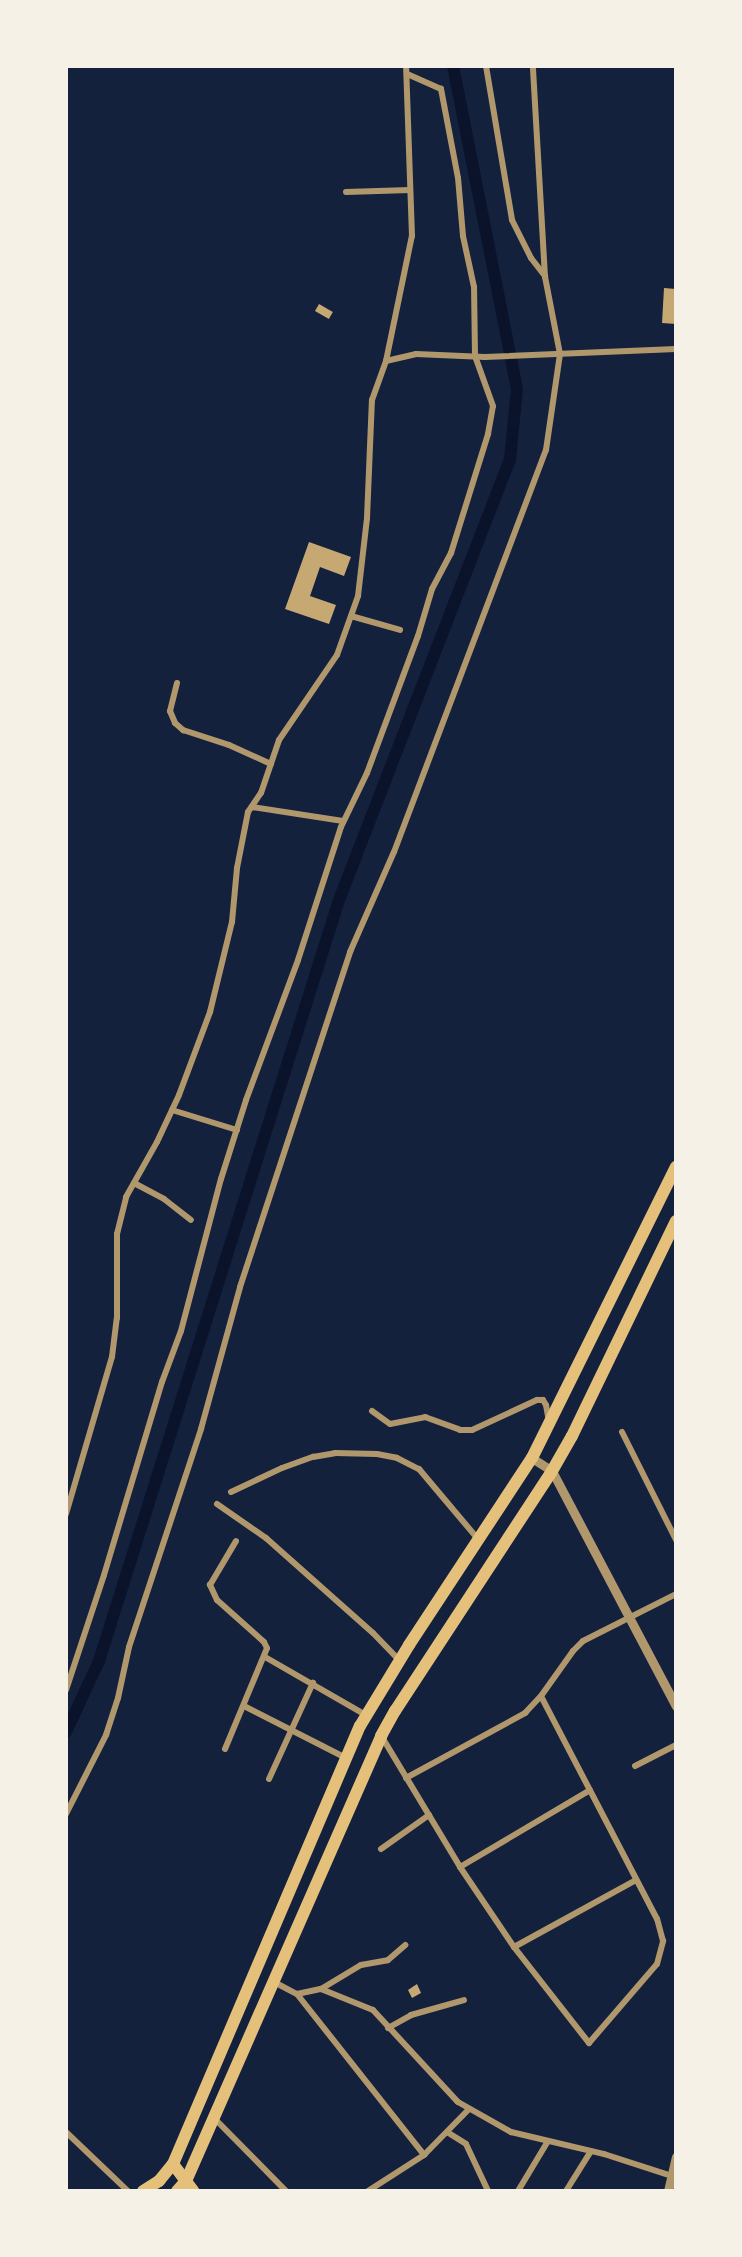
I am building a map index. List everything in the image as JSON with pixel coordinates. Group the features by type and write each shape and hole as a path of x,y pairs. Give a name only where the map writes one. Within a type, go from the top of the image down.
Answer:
{"main road":[{"path":"143,2191 160,2180 173,2164 366,1715 551,1425 676,1167"},
{"path":"177,2191 190,2186 214,2118 381,1736 552,1471 572,1436 676,1221"},
{"path":"262,1956 282,1963"},
{"path":"173,2164 190,2186"},
{"path":"160,2180 169,2191"}],"street":[{"path":"66,1514 112,1357 117,1318 117,1234 126,1197 172,1110 210,1012 224,962 232,922 237,868 252,807 261,793 279,740 337,654 358,596 364,555 372,400 386,360 412,236 406,66"},
{"path":"486,66 512,220 531,258 545,277"},
{"path":"66,1814 106,1735 118,1698 129,1647 201,1429 240,1287 350,952 403,831 546,450 560,354 545,277 533,66"},
{"path":"66,1690 104,1575 162,1382 181,1331 237,1130 298,960 343,822 367,773 418,636 432,589 451,553 480,465 493,406 475,357 474,287 463,236 458,178 441,89 407,74"},
{"path":"346,192 410,190"},
{"path":"386,360 416,354 485,357 676,349"},
{"path":"351,616 400,630"},
{"path":"177,683 170,711 175,723 183,730 229,745 271,764"},
{"path":"252,807 343,822"},
{"path":"172,1110 237,1130"},
{"path":"134,1183 164,1199 191,1220"},
{"path":"372,1411 390,1424 425,1417 460,1430 472,1430 537,1400 543,1400 551,1425"},
{"path":"622,1432 676,1540"},
{"path":"231,1492 282,1468 313,1457 335,1453 377,1454 397,1458 419,1469 479,1539"},
{"path":"532,1458 552,1471 629,1617 673,1692 676,1706"},
{"path":"217,1504 266,1538 374,1633 399,1660"},
{"path":"225,1749 267,1648 264,1642 217,1600 210,1585 236,1541"},
{"path":"406,1778 525,1713 583,1641 676,1594"},
{"path":"265,1657 366,1715"},
{"path":"269,1779 312,1683"},
{"path":"381,1736 460,1867 514,1947 589,2043 657,1964 663,1941 657,1919 541,1696"},
{"path":"244,1706 346,1758"},
{"path":"635,1766 676,1745"},
{"path":"460,1867 590,1790"},
{"path":"381,1849 429,1815"},
{"path":"514,1947 636,1880"},
{"path":"297,1994 321,1989 361,1965 388,1960 405,1945"},
{"path":"274,1982 297,1994 424,2155"},
{"path":"321,1989 373,2010 458,2102 511,2132 591,2151 672,2176"},
{"path":"388,2028 411,2014 464,2000"},
{"path":"368,2191 424,2155 469,2109"},
{"path":"214,2118 286,2191"},
{"path":"66,2132 128,2191"},
{"path":"447,2132 466,2144 488,2191"},
{"path":"518,2191 548,2140"},
{"path":"566,2191 591,2151"},
{"path":"668,2191 676,2157"}],"building":[{"path":"664,288 676,289 676,324 662,323"},
{"path":"319,304 333,312 329,319 315,311"},
{"path":"309,542 351,557 344,576 320,567 310,596 336,605 329,624 285,609"},
{"path":"417,1984 421,1993 412,1998 408,1990"}],"waterway":[{"path":"66,1732 99,1661 339,900 510,459 517,389 453,66"}]}
